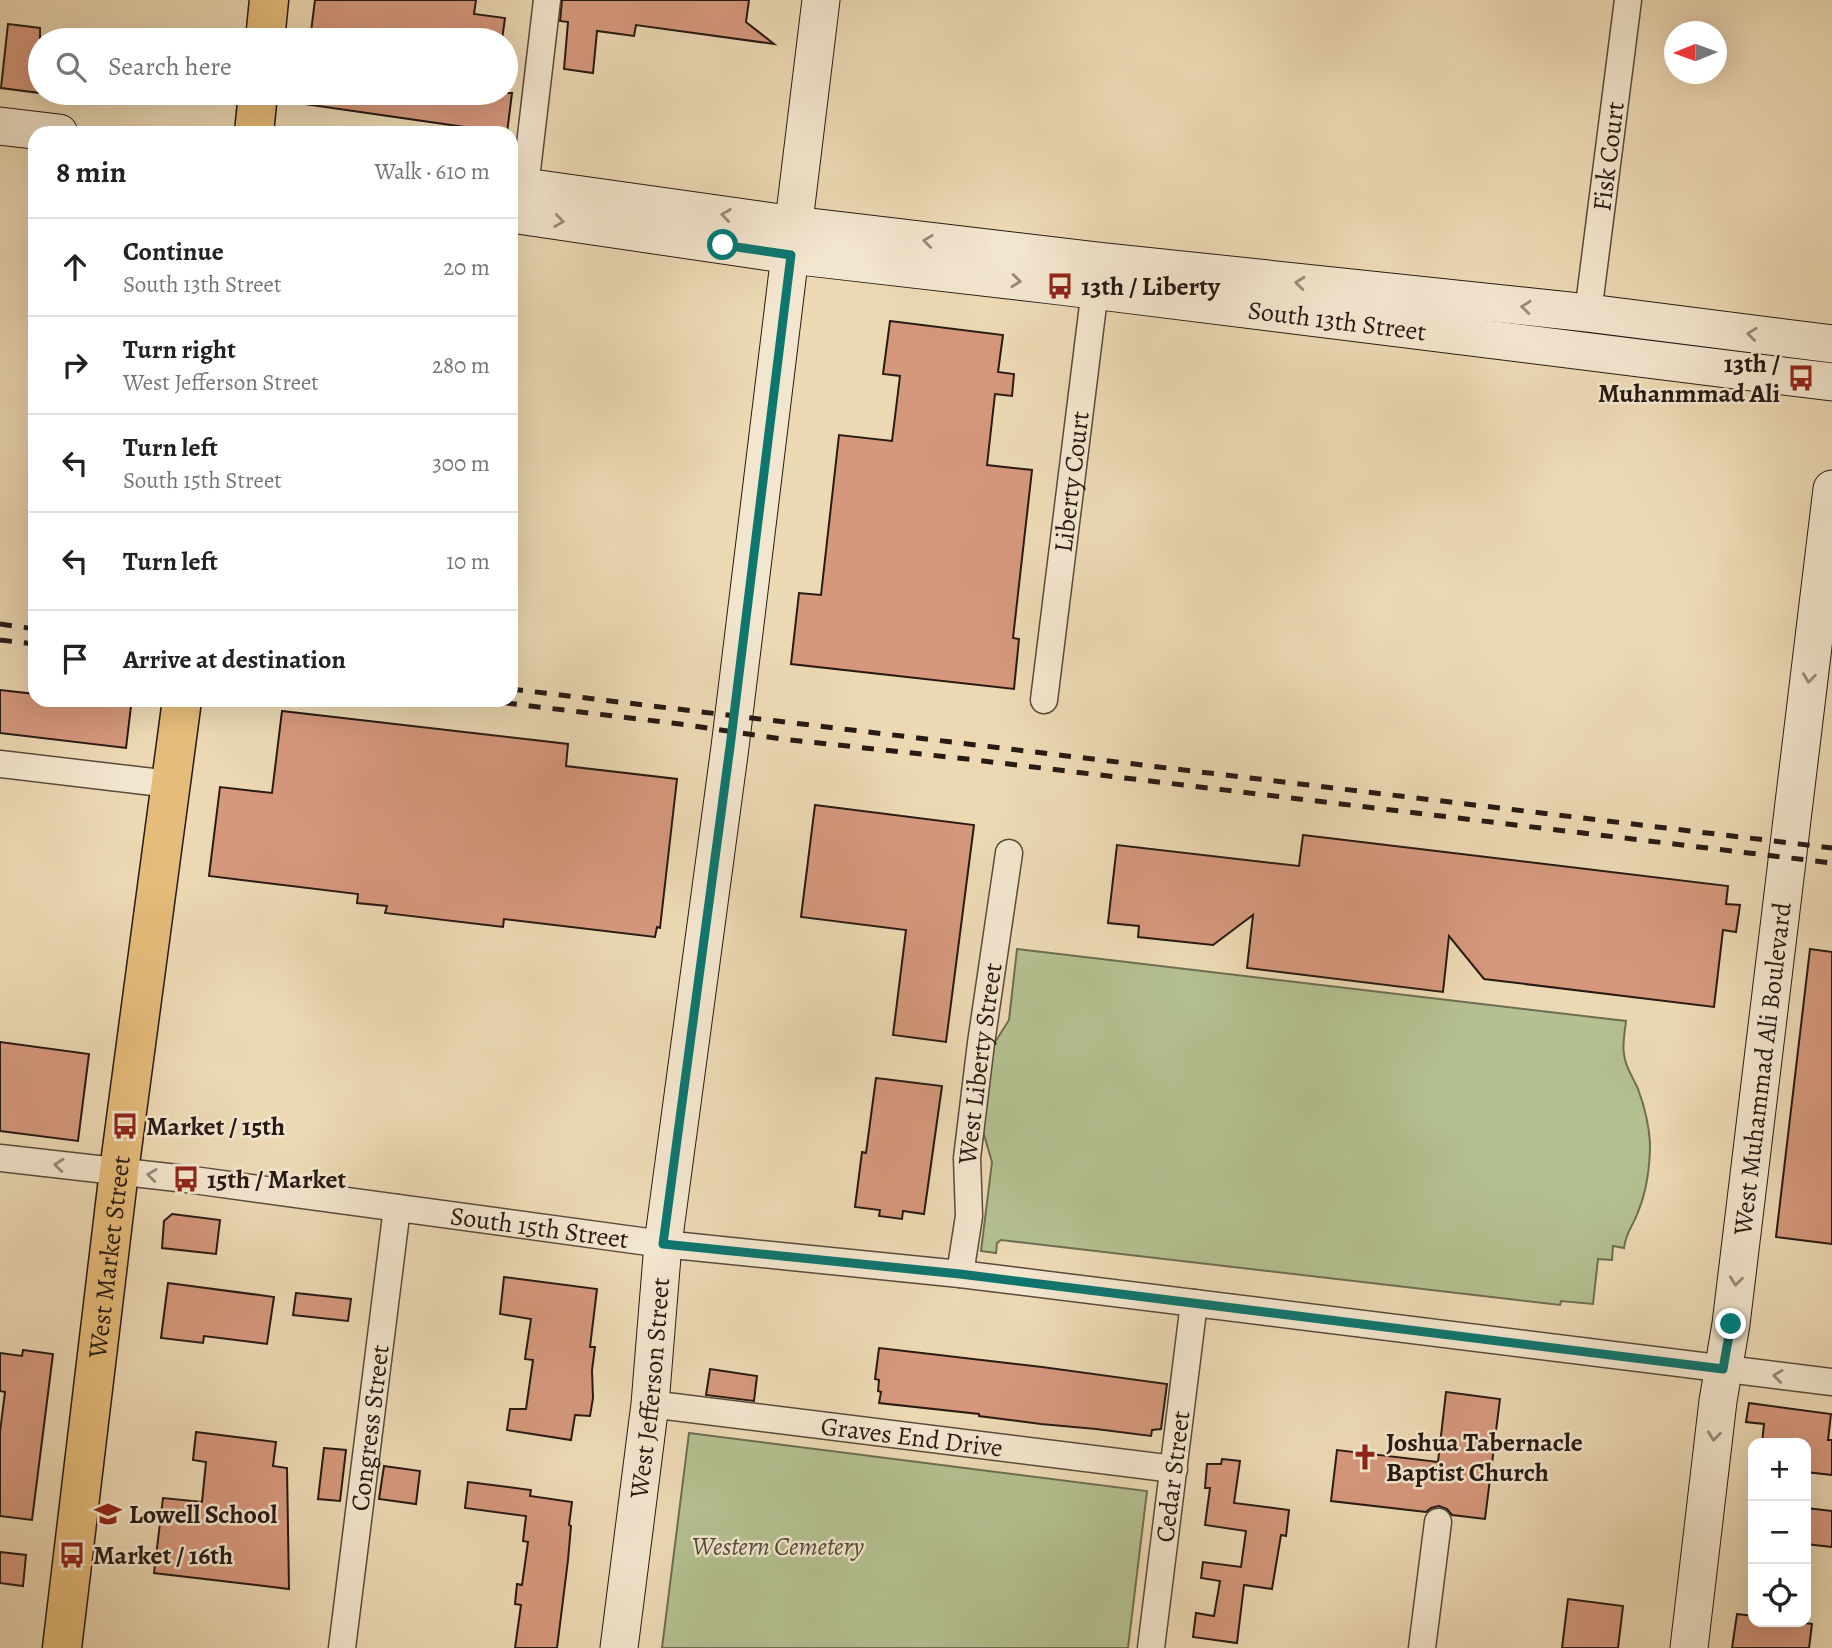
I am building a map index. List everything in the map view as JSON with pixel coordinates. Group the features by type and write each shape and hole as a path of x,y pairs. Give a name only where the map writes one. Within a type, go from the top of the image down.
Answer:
{"main road":[{"path":"266,28 269,0"},
{"path":"255,126 257,105"},
{"name":"West Market Street","path":"62,1648 119,1171 181,707"}],"street":[{"path":"518,182 547,0"},
{"name":"West Jefferson Street","path":"619,1648 650,1404 663,1244 730,747 821,0"},
{"name":"Fisk Court","path":"1588,313 1628,0"},
{"path":"0,126 28,129"},
{"name":"South 13th Street","path":"518,195 792,240 1096,276 1832,382"},
{"name":"South 13th Street","path":"1096,276 1588,313 1832,344"},
{"name":"Liberty Court","path":"1044,700 1096,276"},
{"name":"West Muhammad Ali Boulevard","path":"1689,1648 1832,489"},
{"path":"0,764 170,784"},
{"name":"West Liberty Street","path":"960,1274 969,1216 968,1145 1009,853"},
{"name":"South 15th Street","path":"0,1158 119,1171 663,1244 960,1274 1832,1382"},
{"name":"Congress Street","path":"342,1648 397,1208"},
{"name":"Cedar Street","path":"1151,1648 1194,1303"},
{"name":"Graves End Drive","path":"650,1404 1174,1469"},
{"path":"1422,1648 1438,1522"}],"green space":[{"path":"1017,949 1626,1021 1623,1046 1625,1059 1642,1102 1650,1143 1644,1195 1624,1248 1613,1246 1612,1260 1598,1259 1593,1304 1561,1301 1560,1305 1001,1240 997,1243 996,1253 981,1251 992,1162 982,1128 992,1047 1009,1020"},
{"name":"Western Cemetery","path":"689,1433 1147,1491 1128,1648 662,1648"}],"building":[{"path":"315,0 476,0 474,14 505,18 504,28 312,28"},
{"path":"562,0 749,0 746,22 774,44 636,25 634,36 597,31 593,73 564,69 568,22 560,21"},
{"path":"8,24 40,28 28,28 28,91 1,88"},
{"path":"311,105 510,105 508,126 458,126"},
{"path":"890,321 1003,335 998,372 1014,374 1012,396 995,394 987,465 1032,470 1013,638 1019,639 1014,689 791,664 799,593 821,595 839,435 892,441 900,376 883,374"},
{"path":"0,690 28,693 28,707 131,707 126,748 0,733"},
{"path":"282,711 568,744 566,766 677,779 660,928 657,927 655,937 504,919 503,927 385,913 387,906 357,903 358,894 209,876 220,787 272,793"},
{"path":"815,805 974,825 946,1042 893,1035 906,930 801,917"},
{"path":"1303,835 1728,886 1726,904 1740,905 1736,932 1723,930 1714,1007 1484,979 1449,936 1443,992 1247,968 1253,915 1213,945 1138,937 1139,926 1108,923 1117,845 1299,866"},
{"path":"1810,949 1832,952 1832,1244 1776,1237"},
{"path":"0,1042 89,1054 78,1141 0,1131"},
{"path":"876,1078 942,1086 924,1214 903,1211 902,1219 879,1216 880,1210 855,1207 862,1152 866,1153"},
{"path":"172,1214 220,1220 216,1254 162,1248 164,1221"},
{"path":"504,1277 597,1289 590,1347 595,1347 590,1416 575,1415 571,1440 507,1430 510,1409 526,1409 533,1360 525,1359 531,1319 500,1314"},
{"path":"168,1283 274,1297 267,1344 204,1336 203,1343 161,1338"},
{"path":"296,1293 351,1299 348,1321 293,1315"},
{"path":"879,1348 1167,1384 1161,1429 1152,1430 1151,1436 879,1403 879,1380 875,1379"},
{"path":"23,1350 53,1354 32,1520 0,1516 0,1432 5,1392 0,1391 0,1353 22,1356"},
{"path":"710,1369 757,1376 754,1401 706,1395"},
{"name":"Joshua Tabernacle Baptist Church","path":"1446,1392 1500,1399 1485,1519 1452,1515 1439,1506 1426,1512 1331,1501 1337,1450 1438,1462"},
{"path":"1749,1403 1831,1414 1828,1440 1832,1440 1832,1475 1811,1473 1811,1438 1763,1438 1764,1424 1746,1422"},
{"path":"196,1432 276,1442 273,1466 287,1468 289,1589 154,1573 163,1498 202,1502 206,1462 193,1460"},
{"path":"324,1448 346,1450 340,1501 318,1499"},
{"path":"1222,1459 1240,1461 1234,1503 1289,1510 1286,1536 1281,1535 1272,1589 1244,1585 1237,1643 1193,1637 1196,1613 1214,1616 1220,1581 1201,1578 1203,1562 1241,1567 1246,1531 1205,1525 1210,1488 1205,1488 1207,1464 1221,1464"},
{"path":"384,1466 420,1471 416,1504 379,1499"},
{"path":"468,1482 531,1490 530,1496 572,1502 557,1648 515,1648 521,1605 515,1604 517,1584 522,1585 528,1542 523,1541 526,1516 465,1508"},
{"path":"1811,1509 1832,1511 1832,1547 1811,1545"},
{"path":"0,1552 26,1555 23,1586 0,1583"},
{"path":"1568,1599 1623,1606 1618,1648 1562,1648"},
{"path":"1737,1614 1748,1615 1748,1627 1811,1627 1812,1624 1809,1648 1732,1648"}],"railway":[{"path":"0,624 28,628"},
{"path":"0,640 28,643"},
{"path":"518,690 1832,848"},
{"path":"518,704 782,739 1832,863"}],"place":[{"name":"13th / Liberty","path":"1060,286"},
{"name":"13th / Muhanmmad Ali","path":"1801,378"},
{"name":"Market / 15th","path":"125,1126"},
{"name":"15th / Market","path":"186,1179"},
{"name":"Joshua Tabernacle Baptist Church","path":"1365,1457"},
{"name":"Lowell School","path":"108,1514"},
{"name":"Market / 16th","path":"72,1555"}],"route":[{"path":"723,245 791,255 730,747 663,1244 960,1274 1723,1369 1731,1324"}]}
